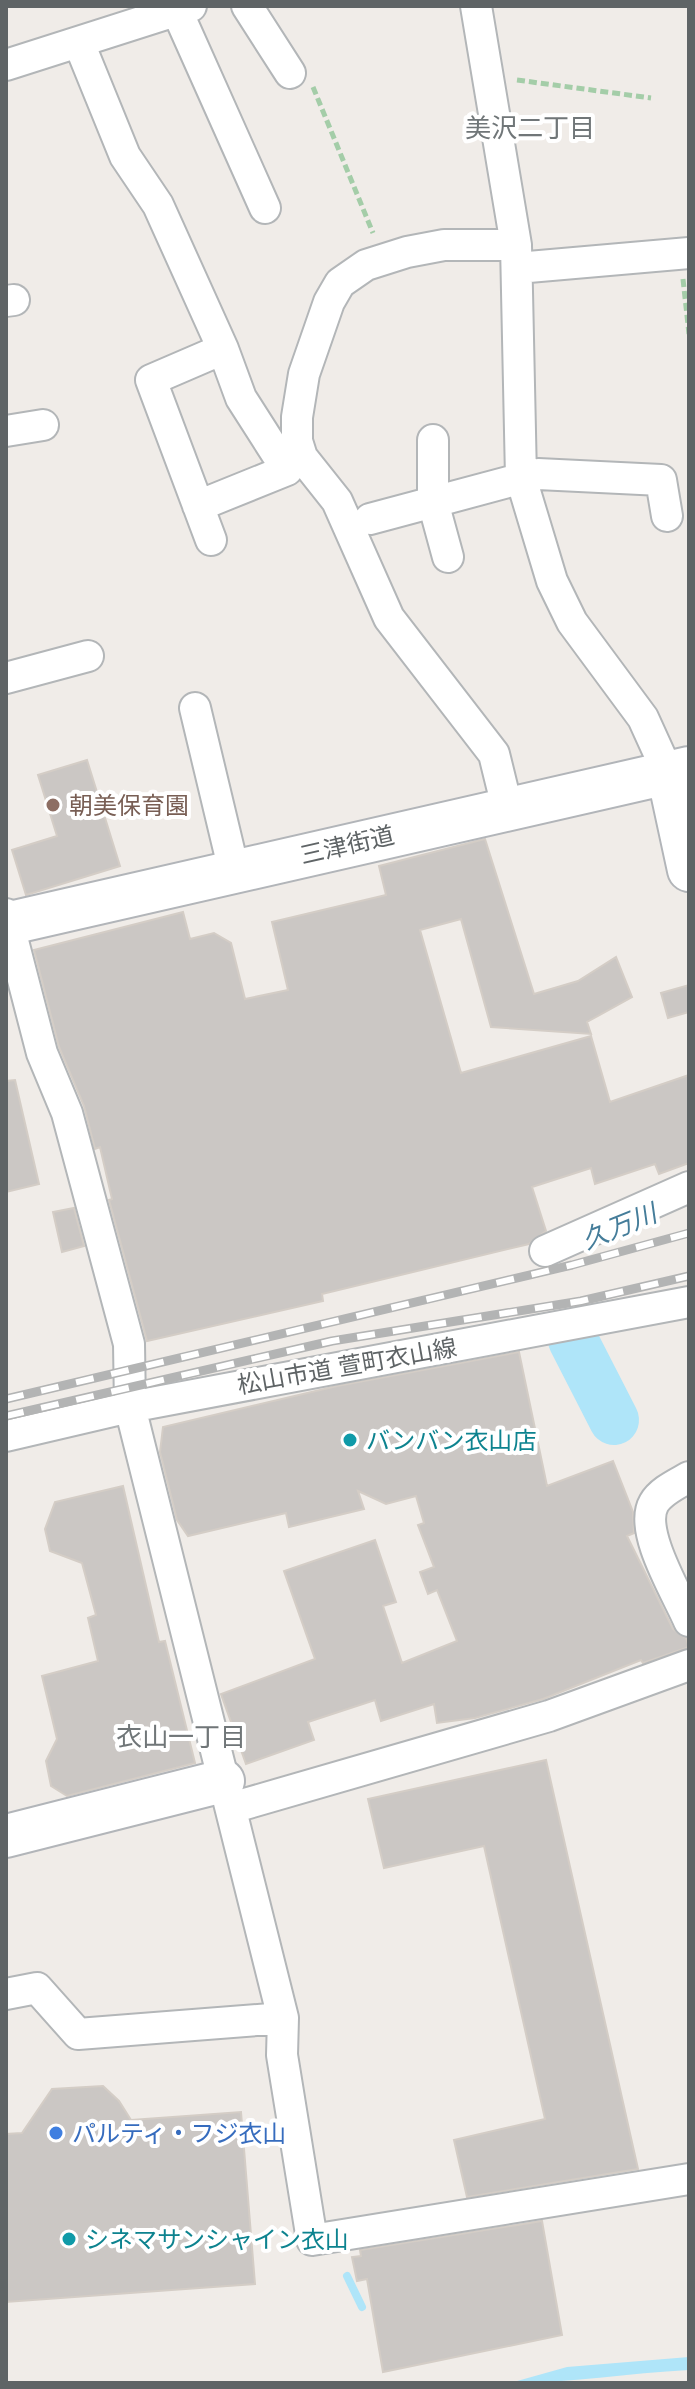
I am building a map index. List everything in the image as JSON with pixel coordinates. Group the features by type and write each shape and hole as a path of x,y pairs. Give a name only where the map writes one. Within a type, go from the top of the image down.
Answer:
{"street":[{"path":"247,6 299,73"},
{"path":"476,6 516,257 521,478 558,595 572,622 678,771 689,870"},
{"path":"6,65 184,9 265,208"},
{"path":"79,43 125,156 158,205 223,349 241,398 287,470 198,506"},
{"path":"507,807 494,754 389,618 337,501 302,457 297,441 304,374 329,302 340,283 366,265 444,245 516,257 685,254"},
{"path":"211,540 151,380 223,349"},
{"path":"6,431 43,425"},
{"path":"433,440 433,502 448,557"},
{"path":"370,519 538,474 661,480 667,516"},
{"path":"6,678 88,656"},
{"path":"195,708 234,871"},
{"name":"三津街道","path":"7,921 678,771"},
{"path":"7,921 42,1053 67,1113 129,1344 130,1407 283,2018 282,2055 312,2240 689,2179"},
{"path":"545,1251 689,1187"},
{"name":"松山市道 萱町衣山線","path":"6,1436 130,1407 689,1302"},
{"path":"689,1477 657,1498 648,1520 652,1538 689,1621"},
{"path":"6,1836 227,1794 549,1716 689,1665"},
{"path":"6,1994 37,1988 78,2034 283,2018"}],"path":[{"path":"299,73 383,260"},
{"path":"488,76 651,98"},
{"path":"685,254 689,334"}],"water":[{"path":"689,2357 689,2370 510,2383 567,2367"}],"building":[{"path":"87,760 120,866 26,895 12,850 57,836 38,775"},
{"path":"485,839 534,994 578,981 616,957 632,997 587,1022 591,1034 491,1027 461,919 420,930 461,1073 591,1036 610,1102 689,1075 689,1163 659,1174 655,1164 595,1184 591,1168 532,1187 546,1231 529,1244 322,1294 323,1301 147,1341 109,1200 112,1199 100,1147 95,1149 84,1106 59,1047 34,950 183,912 190,939 214,933 231,943 245,999 288,990 272,922 386,895 379,866"},
{"path":"689,985 689,1012 668,1018 661,993"},
{"path":"15,1080 39,1184 6,1192 6,1081"},
{"path":"74,1208 84,1246 62,1252 53,1212"},
{"path":"519,1352 547,1486 613,1461 633,1512 634,1533 627,1536 673,1629 686,1638 689,1647 643,1663 641,1660 543,1699 475,1718 437,1723 434,1704 381,1721 375,1700 308,1722 314,1740 246,1764 221,1694 315,1659 284,1571 375,1540 396,1602 383,1606 402,1663 457,1641 437,1590 428,1594 420,1572 434,1567 418,1525 424,1523 416,1496 386,1504 358,1491 364,1509 289,1527 286,1513 188,1536 177,1520 160,1452 163,1427 337,1386"},
{"path":"123,1486 159,1642 165,1641 195,1763 67,1796 51,1786 46,1761 57,1739 42,1676 98,1661 88,1618 96,1615 82,1563 50,1551 45,1529 55,1502"},
{"path":"546,1760 638,2169 467,2197 454,2140 545,2119 484,1846 384,1868 368,1799"},
{"path":"103,2086 119,2101 131,2120 241,2112 255,2284 6,2302 6,2134 22,2133 52,2089"},
{"path":"542,2221 562,2335 383,2372 367,2279 357,2281 352,2257 361,2256 360,2250"}],"waterway":[{"name":"久万川","path":"573,1340 614,1420"},
{"path":"347,2276 362,2307"}],"railway":[{"path":"6,1399 572,1265 689,1233"},
{"path":"6,1416 332,1341 581,1301 689,1276"}],"place":[{"name":"朝美保育園","path":"53,805"},
{"name":"バンバン衣山店","path":"350,1440"},
{"name":"パルティ・フジ衣山","path":"56,2133"},
{"name":"シネマサンシャイン衣山","path":"69,2239"}],"district":[{"name":"美沢二丁目","path":"530,127"},
{"name":"衣山一丁目","path":"181,1736"}]}
